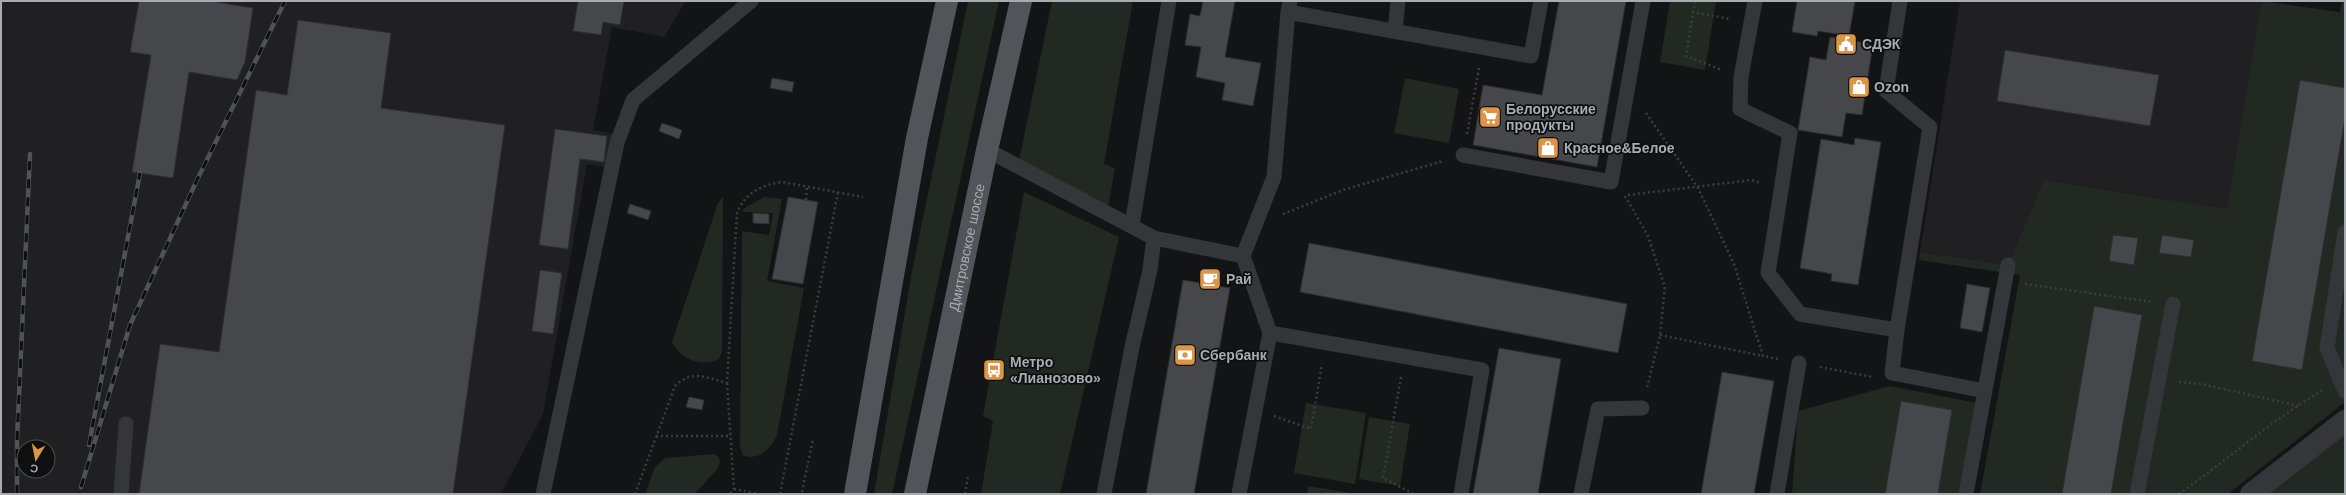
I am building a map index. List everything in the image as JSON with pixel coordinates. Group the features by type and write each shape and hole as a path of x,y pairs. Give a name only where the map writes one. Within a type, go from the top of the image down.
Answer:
{"main road":[{"path":"855,494 917,138 947,1"},
{"name":"Дмитровское шоссе","path":"915,494 987,150 1021,1"}],"street":[{"path":"2251,494 2345,421"}],"lane":[{"path":"543,494 617,142 633,100 750,1"},
{"path":"1132,225 1169,1"},
{"path":"1395,31 1398,1"},
{"path":"1239,494 1270,333 1243,256 1274,177 1289,6 1395,31 1532,56 1541,1"},
{"path":"1463,155 1611,182 1643,1"},
{"path":"1755,1 1741,77 1740,109 1790,133 1768,273 1800,314 1897,330"},
{"path":"1900,1 1886,91 1930,127 1897,330 1892,373 1986,391"},
{"path":"987,150 1132,225 1154,238 1243,256"},
{"path":"2342,386 2327,348 2345,232"},
{"path":"1104,494 1132,347 1150,270 1154,238"},
{"path":"1966,494 2008,265"},
{"path":"2137,494 2173,304"},
{"path":"1270,333 1482,370 1461,494"},
{"path":"1777,494 1799,363"},
{"path":"1581,494 1598,409 1642,408"},
{"path":"121,494 126,424"}],"path":[{"path":"1695,1 1686,56 1741,77"},
{"path":"1692,12 1751,23"},
{"path":"1256,225 1343,190 1463,155 1482,47"},
{"path":"1628,88 1698,188 1734,264 1763,356"},
{"path":"1624,195 1698,188 1752,180 1781,192"},
{"path":"730,494 734,490 727,383 737,213 741,202 748,194 768,184 782,182 807,185 863,197"},
{"path":"1611,182 1624,195 1648,236 1665,288 1660,335 1642,408"},
{"path":"806,200 807,185"},
{"path":"780,494 838,192"},
{"path":"2006,282 2173,304"},
{"path":"1660,335 1880,379"},
{"path":"1255,409 1311,429 1326,343"},
{"path":"1404,356 1383,478 1414,494"},
{"path":"635,494 675,386 683,377 695,375 727,383"},
{"path":"2159,380 2201,384 2299,406"},
{"path":"2179,494 2299,406 2342,386"},
{"path":"656,436 731,436"},
{"path":"802,492 813,439"},
{"path":"965,494 968,476"},
{"path":"734,490 759,494"}],"shaded area":[{"path":"1,1 686,1 664,37 612,27 593,130 613,134 607,167 587,164 543,414 501,494 1,494"},
{"path":"968,1 999,1 892,494 874,494 912,271"},
{"path":"1052,1 1133,1 1104,164 1115,168 1108,208 1019,161"},
{"path":"1670,1 1716,1 1705,70 1660,62"},
{"path":"1960,1 2261,1 2227,209 2045,180 2008,265 1920,252"},
{"path":"2261,1 2340,12 2342,1 2345,1 2345,88 2252,361 2302,370 2345,118 2345,402 2228,494 2111,494 2142,315 2094,306 2062,494 1980,494 2020,275 1919,260 1920,252 2008,265 2044,180 2227,209","holes":["2113,235 2138,238 2134,265 2109,261","2162,235 2193,240 2191,257 2159,252"]},
{"path":"1405,78 1459,89 1449,143 1394,133"},
{"path":"1024,192 1119,237 1060,494 981,494 993,421 983,416"},
{"path":"723,196 722,351 719,359 706,363 686,357 680,353 672,342 718,203"},
{"path":"764,197 782,199 767,281 804,288 777,435 768,449 759,455 749,457 743,455 740,447 742,231 769,235 773,213 743,212 743,209"},
{"path":"1890,386 1977,403 1960,494 1938,494 1951,410 1901,401 1885,494 1792,494 1798,411"},
{"path":"1306,403 1366,413 1355,484 1294,473"},
{"path":"1369,417 1410,424 1400,486 1359,479"},
{"path":"2345,433 2345,494 2264,494"},
{"path":"714,454 719,457 720,462 717,469 695,494 645,494 655,467 665,458"},
{"path":"1308,486 1357,494 1307,494"}],"building":[{"path":"139,1 210,1 253,8 245,62 237,80 189,72 173,178 132,172 151,55 130,52"},
{"path":"578,1 624,1 620,25 603,22 601,35 573,31"},
{"path":"1203,1 1235,1 1225,57 1261,63 1253,106 1222,100 1225,83 1196,77 1201,47 1185,45 1190,14 1200,16"},
{"path":"1559,1 1626,1 1597,167 1473,145 1483,85 1542,95"},
{"path":"1797,1 1855,1 1849,36 1818,31 1817,36 1792,32"},
{"path":"298,20 391,33 381,108 505,125 453,494 139,494 160,344 219,352 256,90 287,95"},
{"path":"1830,37 1873,44 1862,115 1846,113 1842,137 1798,130 1810,57 1826,60"},
{"path":"2005,50 2159,75 2150,126 1997,101"},
{"path":"772,78 794,82 792,92 770,88"},
{"path":"2300,80 2345,88 2345,118 2302,370 2252,361"},
{"path":"662,123 682,130 679,139 659,131"},
{"path":"555,129 607,136 604,162 580,159 568,249 539,245"},
{"path":"1855,138 1881,142 1858,285 1831,281 1832,274 1800,268 1821,139 1854,145"},
{"path":"788,197 818,202 803,284 772,279"},
{"path":"630,204 651,211 648,220 627,213"},
{"path":"753,213 769,214 769,224 753,223"},
{"path":"2113,235 2138,238 2134,265 2109,261"},
{"path":"2162,235 2194,240 2191,257 2159,253"},
{"path":"1309,243 1627,304 1618,353 1300,292"},
{"path":"540,270 562,273 553,334 532,331"},
{"path":"1183,280 1230,288 1194,494 1146,494"},
{"path":"1967,284 1990,288 1982,332 1960,328"},
{"path":"2094,306 2142,315 2111,494 2062,494"},
{"path":"1499,348 1561,359 1538,494 1473,494"},
{"path":"1722,372 1774,381 1754,494 1701,494"},
{"path":"689,397 704,400 702,410 686,407"},
{"path":"1901,401 1952,410 1938,494 1885,494"}],"railway":[{"path":"81,487 130,325 197,180 285,1"},
{"path":"17,494 17,440 30,154"},
{"path":"89,445 140,173"}],"place":[{"name":"СДЭК","path":"1846,44"},
{"name":"Ozon","path":"1859,87"},
{"name":"Белорусские продукты","path":"1490,117"},
{"name":"Красное&Белое","path":"1548,148"},
{"name":"Рай","path":"1210,279"},
{"name":"Сбербанк","path":"1185,355"},
{"name":"Метро «Лианозово»","path":"994,370"}]}
